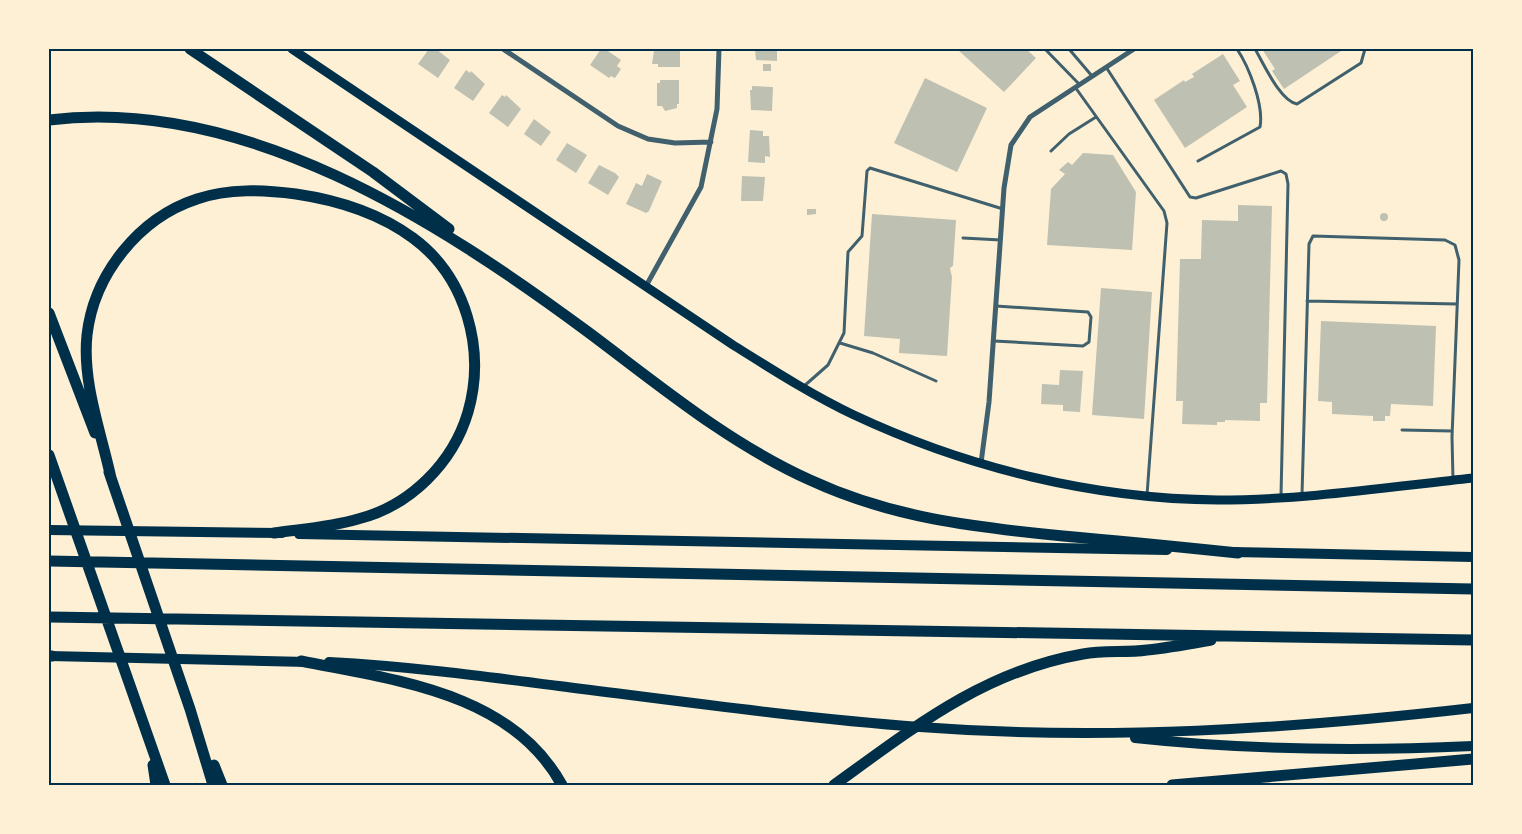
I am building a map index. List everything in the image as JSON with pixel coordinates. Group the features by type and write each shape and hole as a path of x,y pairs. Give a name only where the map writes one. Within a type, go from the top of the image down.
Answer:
{"highway":[{"path":"190,49 372,172 730,436 791,472 843,494 912,516 964,526 1238,552"},
{"path":"49,120 98,117 143,119 188,125 230,136 294,159 357,187 436,228 496,265"},
{"path":"111,478 89,379 87,334 99,290 123,251 146,227 159,218 190,202 209,195 238,191 272,192 307,196 343,205 380,219 412,237 426,249 449,277 463,303 472,330 475,373 471,401 460,433 442,462 420,486 407,496 360,519 274,533"},
{"path":"49,314 111,478 190,709 213,785"},
{"path":"49,455 147,729 165,785"},
{"path":"49,530 1473,557"},
{"path":"49,561 1473,589"},
{"path":"49,617 1473,640"},
{"path":"834,785 936,711 972,691 1015,672 1084,653 1146,650 1243,636"},
{"path":"50,656 301,661 436,671 865,722 988,731 1090,732 1272,727 1473,708"},
{"path":"301,661 408,682 442,692 468,703 521,737 550,766 562,785"},
{"path":"190,709 222,785"},
{"path":"147,729 156,785"},
{"path":"1090,732 1168,742 1297,747 1391,749 1473,746"},
{"path":"1172,785 1473,759"}],"main road":[{"path":"292,49 733,346 802,388 888,430 981,463 1060,483 1147,495 1217,500 1281,497 1473,478"}],"street":[{"path":"502,49 618,126 648,139 675,143 711,142"},
{"path":"646,286 701,187 717,109 719,49"},
{"path":"981,463 994,341 1003,209 1011,145 1030,116 1134,49"}],"lane":[{"path":"1045,49 1077,86 1096,117 1164,212 1167,223 1147,495"},
{"path":"1069,49 1092,76"},
{"path":"1198,161 1260,127 1262,117 1259,103 1237,49"},
{"path":"1256,49 1280,91 1290,103 1297,104 1361,63 1365,49"},
{"path":"1106,67 1190,197 1196,198 1281,171 1286,174 1288,184 1281,497"},
{"path":"1051,151 1069,134 1096,117"},
{"path":"802,388 828,365 844,333 848,252 862,236 867,171 870,168 944,189 1003,209"},
{"path":"1302,495 1309,244 1313,236 1445,240 1455,245 1459,260 1452,431 1453,480"},
{"path":"963,238 1001,240"},
{"path":"1308,301 1457,304"},
{"path":"994,341 1083,346 1089,342 1091,317 1088,312 996,306"},
{"path":"840,343 873,353 936,381"},
{"path":"1402,430 1452,431"}],"building":[{"path":"429,49 436,49 450,60 438,78 418,64"},
{"path":"601,49 605,49 621,60 617,66 621,69 615,78 611,76 609,78 590,65"},
{"path":"651,49 680,49 680,67 658,67 658,64 652,64 654,51 651,51"},
{"path":"755,49 777,49 777,61 756,60"},
{"path":"957,49 1026,49 1036,58 1004,92"},
{"path":"1262,49 1344,49 1284,89 1272,71 1275,69"},
{"path":"1223,54 1240,81 1233,85 1247,107 1185,148 1154,100 1184,80 1185,82 1194,77 1192,74"},
{"path":"763,64 771,64 771,71 763,71"},
{"path":"466,70 470,73 471,71 485,84 473,101 454,88"},
{"path":"925,78 987,108 957,172 894,143"},
{"path":"660,80 679,80 679,104 677,104 677,108 665,111 662,106 657,106 657,83 660,83"},
{"path":"752,86 773,87 772,111 751,110 750,90 752,90"},
{"path":"502,95 505,97 506,95 521,109 508,127 489,113"},
{"path":"534,119 551,132 541,146 524,134"},
{"path":"750,130 763,131 763,136 769,136 770,157 765,156 765,163 748,162"},
{"path":"567,143 587,155 576,173 556,160"},
{"path":"1083,153 1113,155 1136,192 1132,250 1047,245 1051,189 1065,174 1059,170 1068,162 1072,165"},
{"path":"599,165 619,177 608,195 588,183"},
{"path":"647,174 662,181 649,211 646,213 626,204 636,183 642,186"},
{"path":"742,176 765,177 763,201 741,201"},
{"path":"1238,205 1272,206 1267,403 1260,403 1260,421 1225,420 1225,422 1217,422 1217,425 1182,424 1183,401 1176,401 1180,259 1201,259 1202,220 1238,221"},
{"path":"807,209 816,209 816,214 807,215"},
{"path":"1384,213 1388,217 1384,221 1380,217"},
{"path":"872,214 956,220 953,266 950,268 952,277 947,356 899,353 900,339 864,336"},
{"path":"1101,288 1152,292 1144,419 1092,415"},
{"path":"1321,321 1436,326 1433,406 1391,404 1390,416 1385,416 1385,421 1373,421 1373,416 1332,414 1332,402 1318,401"},
{"path":"1060,370 1083,371 1080,412 1063,411 1063,405 1041,404 1042,384 1059,385"}]}
